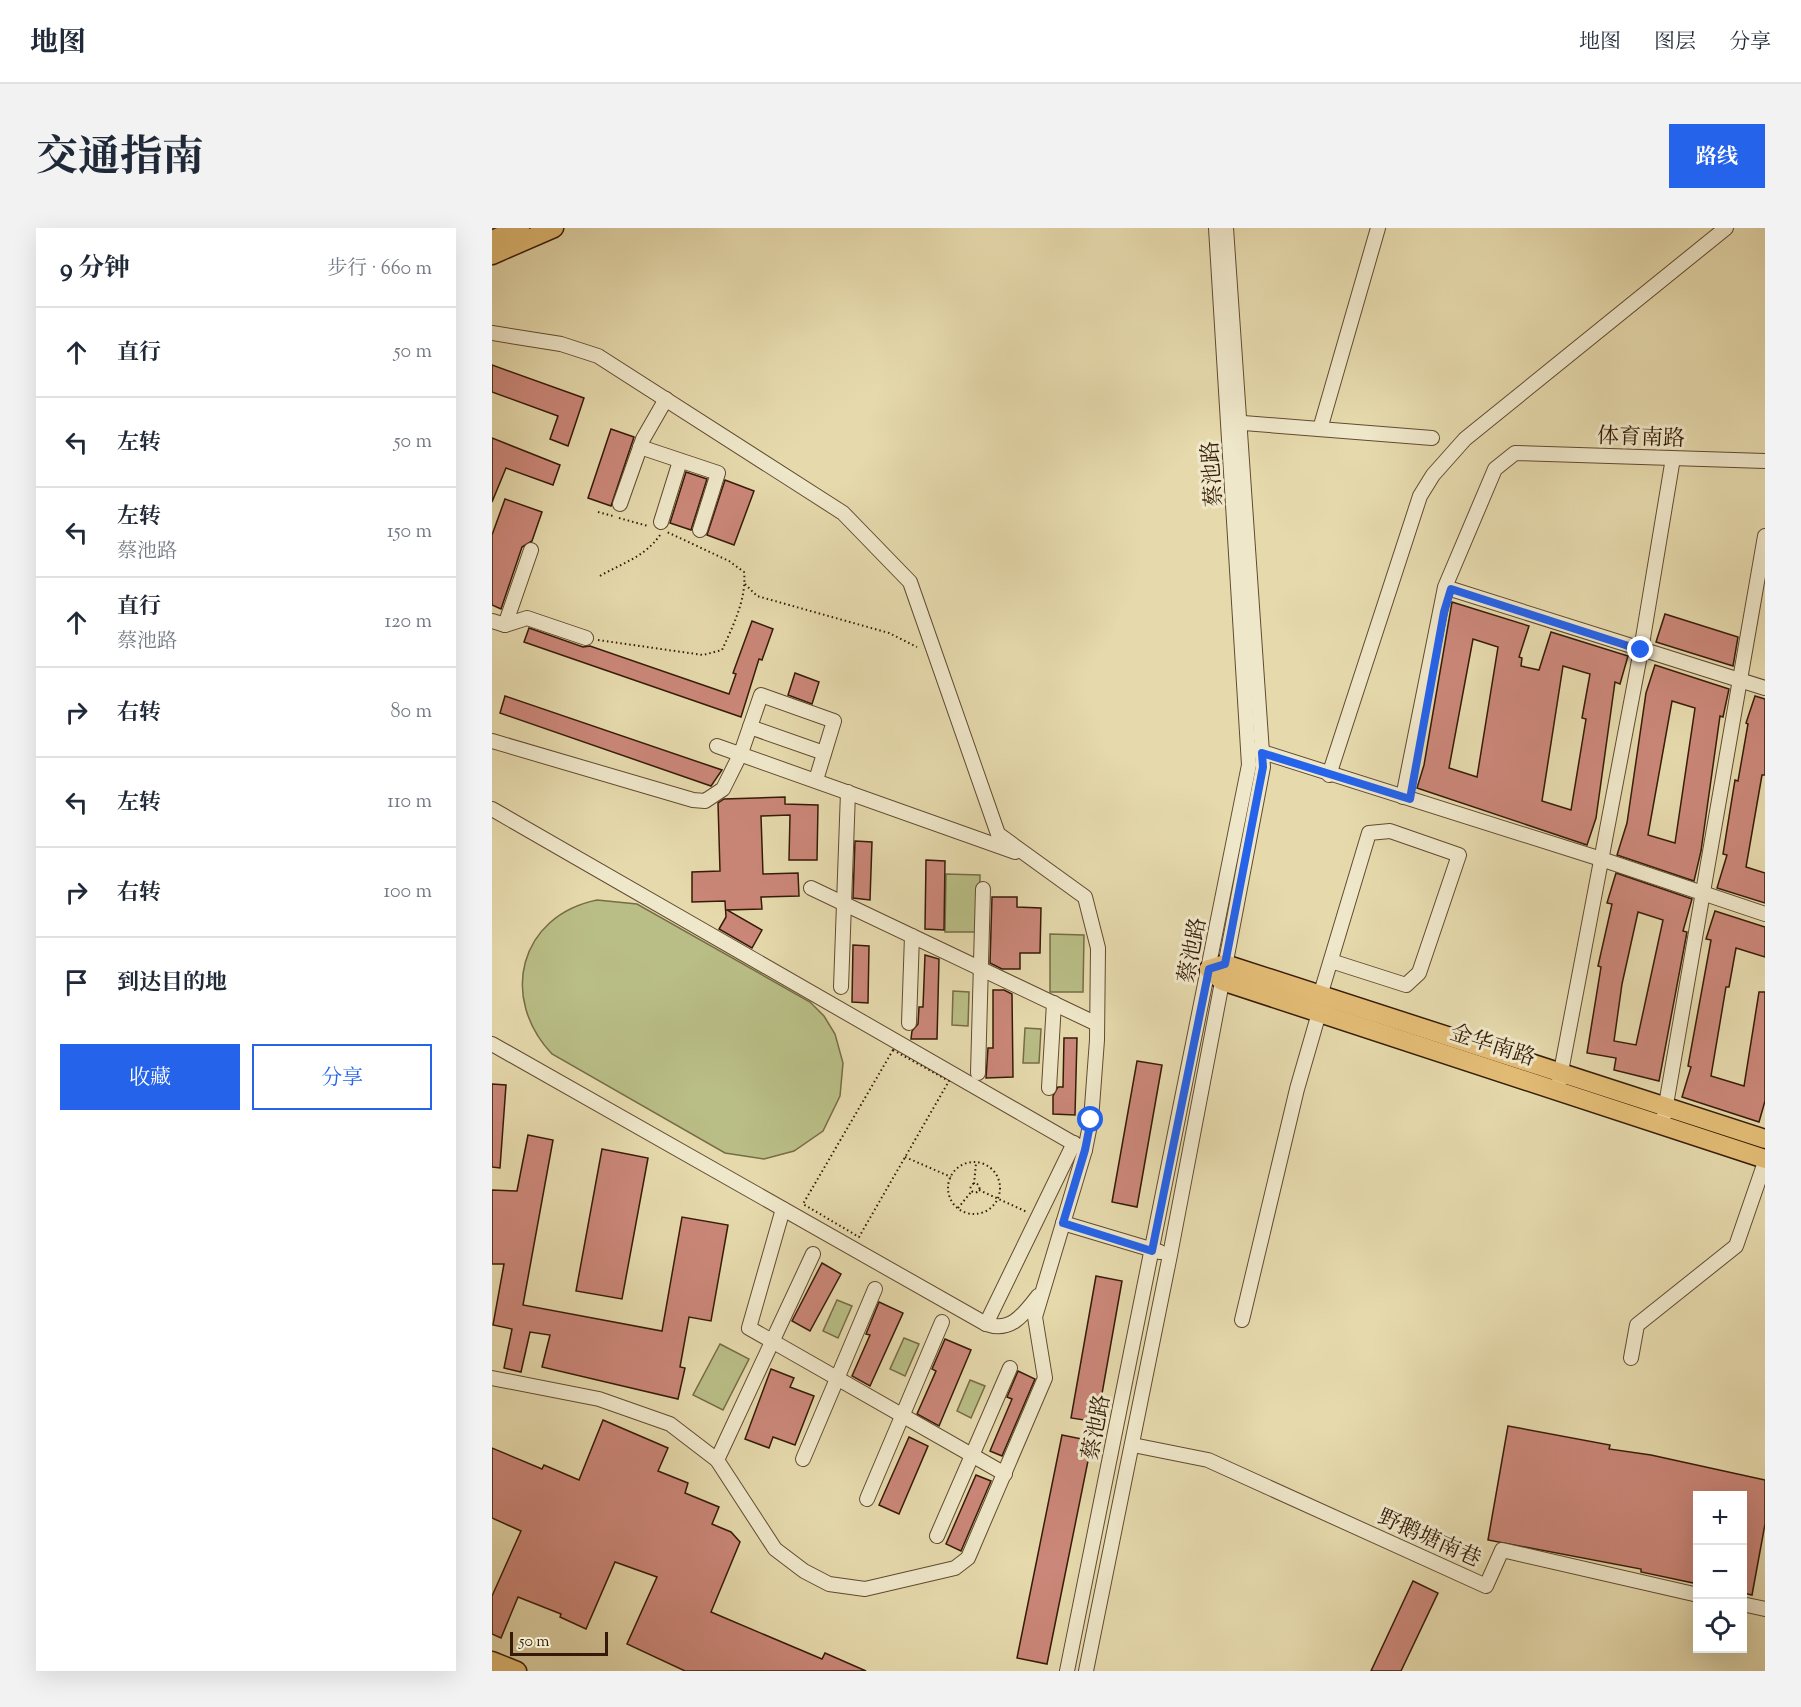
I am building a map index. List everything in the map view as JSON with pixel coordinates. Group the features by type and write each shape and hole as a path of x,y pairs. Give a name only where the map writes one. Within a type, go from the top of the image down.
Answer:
{"main road":[{"path":"492,240 520,228"},
{"path":"492,255 554,228"},
{"name":"金华南路","path":"1219,971 1664,1117 1765,1161"},
{"name":"金华南路","path":"1664,1117 1765,1139"},
{"path":"492,1661 517,1671"}],"street":[{"name":"蔡池路","path":"1086,1671 1170,1255 1219,971 1249,765 1256,750 1234,422 1216,228"},
{"name":"蔡池路","path":"1226,228 1234,422"},
{"path":"1320,429 1378,228"},
{"path":"1329,775 1420,495 1433,475 1465,439 1726,228"},
{"path":"492,333 561,344 598,356 843,513 910,582 998,834 1085,897 1098,948 1097,1024 1091,1120 1079,1146 1038,1216 986,1324"},
{"path":"620,504 640,447 666,399"},
{"path":"1234,422 1432,438"},
{"path":"640,447 718,473 700,530"},
{"path":"1407,798 1445,587 1495,470 1516,456"},
{"path":"1407,798 1444,612 1451,589 1480,514 1499,473 1516,456"},
{"name":"体育南路","path":"1516,456 1765,461"},
{"name":"体育南路","path":"1516,456 1765,469"},
{"path":"657,525 680,460"},
{"path":"1558,1082 1641,650 1672,464"},
{"path":"1664,1117 1765,536"},
{"path":"498,623 531,550"},
{"path":"1451,589 1765,688"},
{"path":"498,623 527,618 586,638"},
{"path":"494,747 693,800 705,801 723,789 741,753 761,695 834,721 816,780"},
{"path":"750,727 824,753"},
{"path":"717,746 1028,856"},
{"path":"1256,750 1329,775 1601,859 1765,914"},
{"path":"841,987 849,792"},
{"path":"492,809 1079,1146"},
{"path":"1242,1320 1297,1089 1331,961 1369,833 1390,831 1459,855 1419,973 1406,985 1331,961"},
{"path":"811,888 1097,1024"},
{"path":"978,1072 983,889"},
{"path":"909,1023 912,936"},
{"name":"蔡池路","path":"1067,1671 1152,1251 1219,971"},
{"path":"1049,1088 1054,1003"},
{"path":"492,1044 986,1324 998,1328 1012,1325 1027,1311 1044,1287"},
{"path":"492,1377 599,1399 670,1424 717,1460 775,1549 804,1571 829,1584 865,1589 955,1568 968,1558 1045,1378 1035,1317 1063,1223 1079,1146"},
{"path":"1631,1358 1637,1324 1736,1246 1765,1161"},
{"path":"783,1209 749,1328 1005,1474"},
{"path":"1063,1223 1170,1255"},
{"path":"717,1460 813,1254"},
{"path":"803,1459 875,1289"},
{"path":"867,1499 942,1322"},
{"path":"937,1536 1010,1368"},
{"name":"野鹅塘南巷","path":"1133,1445 1208,1460 1486,1586 1502,1550 1693,1594"},
{"path":"1747,1605 1765,1608"}],"path":[{"path":"598,512 657,525"},
{"path":"586,638 704,655 722,650 734,626 745,584 744,572 729,561 663,530 653,546 632,561 600,576"},
{"path":"745,584 757,596 889,633 915,645 920,650"},
{"path":"893,1050 948,1081 905,1157 859,1237 803,1204 893,1050"},
{"path":"905,1157 951,1177"},
{"path":"976,1162 975,1184 979,1190 1038,1216"},
{"path":"976,1162 989,1167 995,1173 1000,1190 993,1205 979,1213 971,1214 958,1208 949,1193 951,1177 963,1164 976,1162"},
{"path":"958,1208 975,1184"},
{"path":"971,1192 976,1193 979,1190"}],"green space":[{"path":"946,874 980,875 979,932 945,932"},
{"path":"597,900 637,904 810,1002 824,1016 835,1034 843,1063 840,1096 823,1131 794,1151 764,1159 725,1153 552,1054 536,1032 526,1009 522,985 525,962 535,941 550,923 570,909"},
{"path":"1050,934 1084,935 1083,992 1050,992"},
{"path":"953,991 969,992 968,1026 952,1025"},
{"path":"1025,1028 1041,1029 1039,1063 1023,1063"},
{"path":"837,1300 852,1306 838,1338 823,1331"},
{"path":"904,1338 919,1344 905,1376 890,1369"},
{"path":"720,1344 749,1359 723,1410 693,1395"},
{"path":"970,1380 985,1386 971,1418 957,1411"}],"building":[{"path":"492,365 584,398 568,446 550,439 558,416 492,392"},
{"path":"611,429 634,437 611,506 588,498"},
{"path":"492,438 560,465 553,485 506,468 492,502"},
{"path":"686,472 707,479 691,530 670,523"},
{"path":"725,480 754,491 734,545 707,535"},
{"path":"505,499 542,512 532,541 522,547 501,609 492,605 492,535"},
{"path":"1452,602 1529,626 1519,657 1522,658 1521,666 1539,670 1551,632 1628,656 1620,684 1615,682 1596,818 1587,845 1417,788 1424,765","holes":["1473,639 1498,647 1477,777 1449,768","1563,666 1590,674 1582,718 1586,719 1571,810 1542,801"]},
{"path":"1665,614 1738,637 1733,666 1656,642"},
{"path":"752,621 773,629 762,660 759,659 741,717 524,642 529,628 583,647 590,646 729,694 736,674 733,673"},
{"path":"1655,665 1729,689 1723,717 1720,716 1701,851 1694,881 1617,855 1627,823 1646,693","holes":["1672,701 1695,708 1675,843 1648,835"]},
{"path":"795,673 819,682 812,704 788,695"},
{"path":"505,696 722,770 711,786 500,713"},
{"path":"1755,696 1765,699 1765,775 1762,775 1746,867 1765,873 1765,903 1717,888 1727,855 1723,854 1735,780 1738,781 1748,724 1746,723"},
{"path":"785,797 785,804 818,805 817,860 789,860 790,815 761,816 763,874 798,873 799,896 761,897 762,909 727,910 762,930 752,948 719,929 726,917 725,901 692,902 692,872 720,871 718,803 724,799"},
{"path":"855,841 872,842 870,900 853,898"},
{"path":"926,860 945,861 944,930 925,929"},
{"path":"1616,873 1692,899 1683,931 1687,932 1659,1081 1614,1070 1616,1058 1587,1053 1601,967 1598,966 1612,904 1607,903","holes":["1638,912 1663,920 1636,1045 1614,1041 1622,984"]},
{"path":"992,897 1017,897 1017,907 1041,908 1040,953 1020,953 1020,969 1002,969 990,963"},
{"path":"1715,911 1765,927 1765,957 1736,948 1729,987 1726,987 1711,1076 1744,1086 1759,992 1765,992 1765,1101 1759,1122 1682,1097 1691,1067 1688,1066 1711,940 1706,939"},
{"path":"853,945 869,946 868,1003 852,1002"},
{"path":"925,955 939,959 937,1039 911,1039 912,1031 918,1024 919,1007 923,1007"},
{"path":"993,990 1004,990 1012,994 1013,1077 986,1078 988,1048 993,1048"},
{"path":"1064,1038 1077,1038 1075,1115 1053,1114 1053,1096 1058,1087 1063,1087"},
{"path":"1137,1061 1162,1065 1137,1207 1112,1202"},
{"path":"492,1084 506,1085 500,1168 492,1167"},
{"path":"528,1135 553,1140 523,1305 662,1331 682,1217 728,1225 711,1321 689,1317 680,1367 685,1368 678,1399 542,1367 550,1335 530,1332 521,1372 504,1368 512,1329 493,1325 504,1264 492,1264 492,1190 517,1191"},
{"path":"602,1149 648,1158 622,1299 576,1291"},
{"path":"822,1263 841,1274 810,1331 792,1321"},
{"path":"1096,1276 1122,1281 1097,1422 1071,1418"},
{"path":"879,1302 903,1313 870,1386 852,1376 870,1335 866,1334"},
{"path":"945,1339 971,1350 939,1426 917,1414 936,1371 932,1369"},
{"path":"771,1369 794,1378 790,1387 814,1396 795,1445 773,1437 769,1448 745,1439"},
{"path":"1018,1371 1035,1379 1002,1456 990,1451 1012,1399 1007,1397"},
{"path":"603,1420 668,1448 658,1471 688,1483 685,1493 719,1507 712,1524 731,1532 740,1542 711,1612 822,1659 825,1653 866,1671 685,1671 627,1644 657,1577 615,1562 586,1629 560,1617 561,1614 518,1597 501,1638 492,1634 492,1596 521,1531 492,1518 492,1448 542,1469 544,1465 579,1480"},
{"path":"1508,1426 1610,1445 1609,1449 1651,1455 1765,1480 1765,1524 1752,1595 1747,1594 1747,1491 1693,1491 1693,1583 1641,1572 1641,1569 1488,1540"},
{"path":"1062,1435 1092,1441 1047,1664 1017,1658"},
{"path":"909,1437 928,1446 899,1514 879,1505"},
{"path":"976,1475 991,1481 961,1551 946,1544"},
{"path":"1413,1581 1438,1593 1401,1671 1371,1671"}],"route":[{"path":"1091,1120 1085,1150 1063,1223 1152,1251 1209,969 1225,964 1263,767 1262,753 1410,799 1444,612 1451,589 1641,650"}]}
